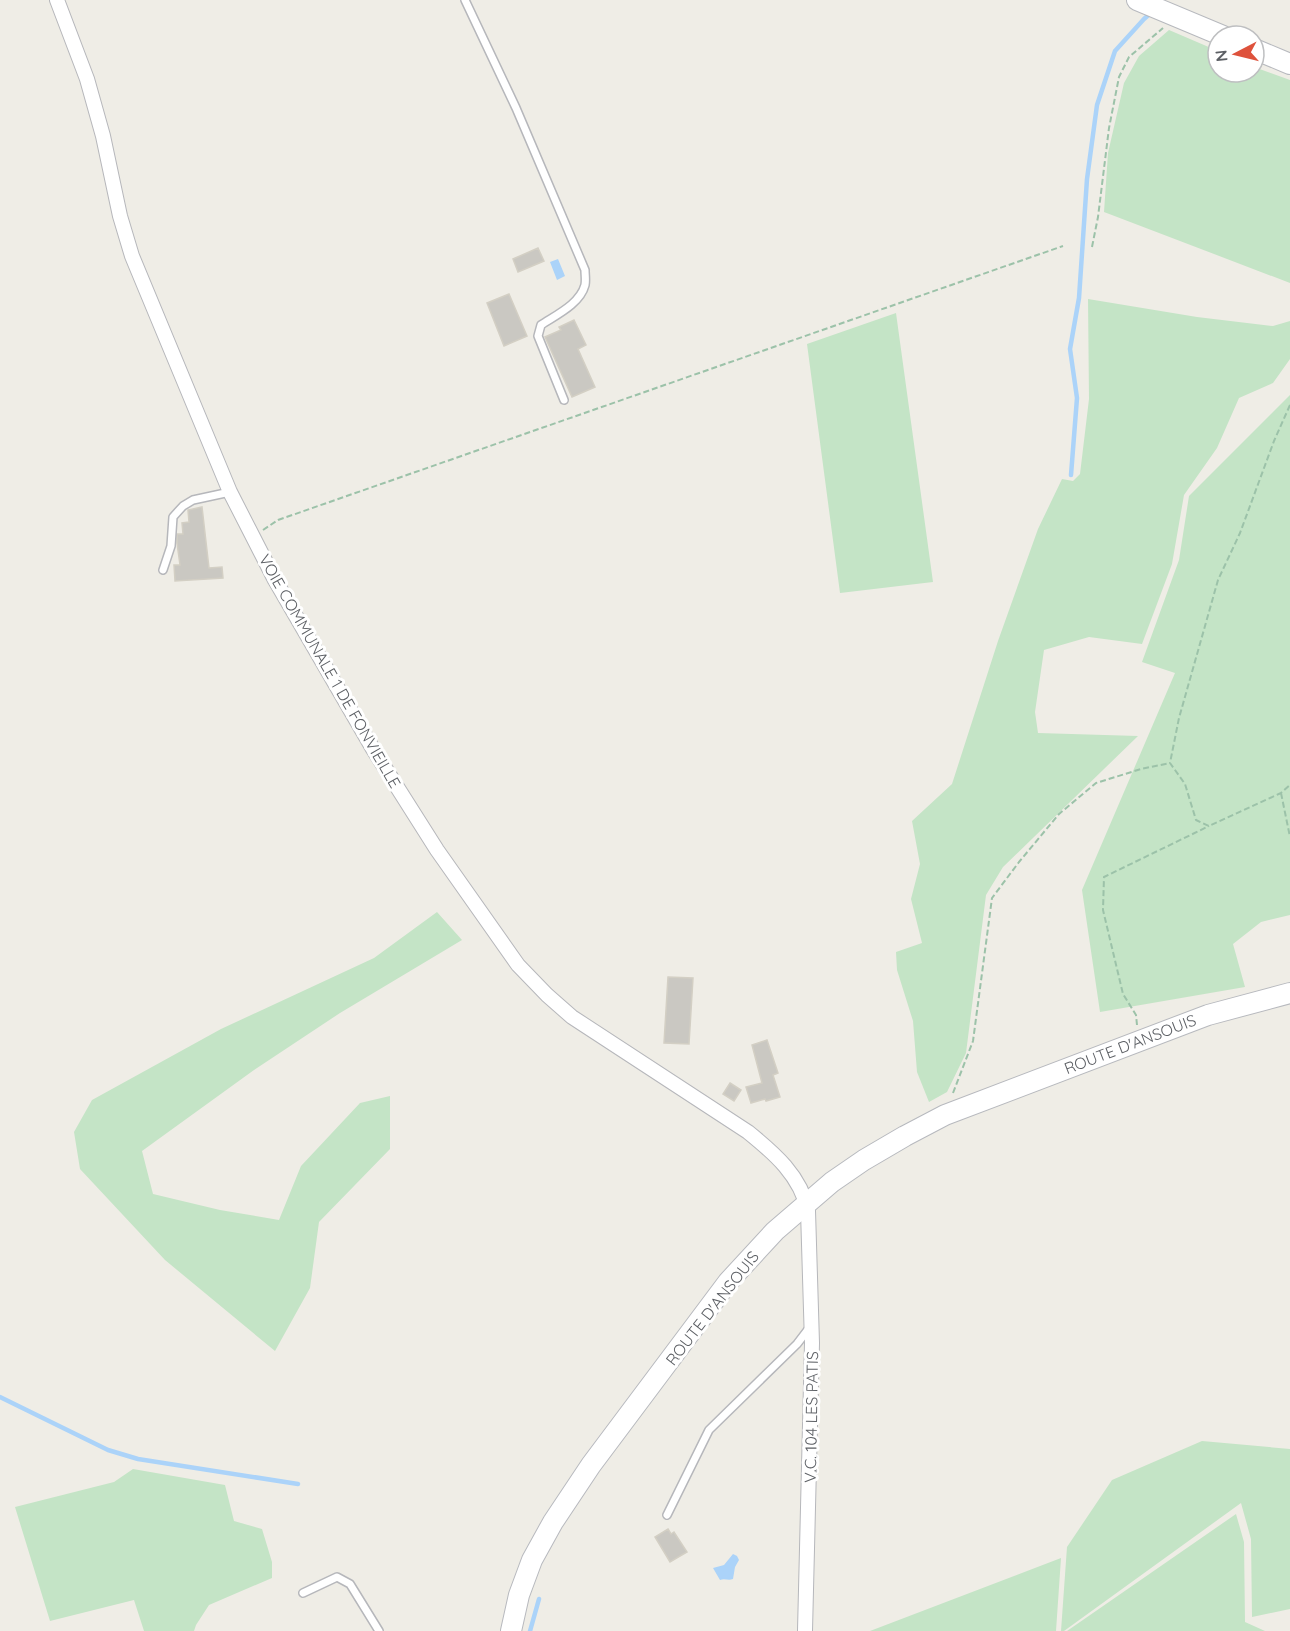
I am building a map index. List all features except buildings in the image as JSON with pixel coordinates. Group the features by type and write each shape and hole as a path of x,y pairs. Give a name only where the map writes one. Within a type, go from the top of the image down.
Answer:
{"street":[{"name":"VOIE COMMUNALE 1 DE FONVIEILLE","path":"57,0 87,79 132,256 230,492 275,580 373,749 437,850 518,965 572,1017 748,1131 772,1151 797,1181 806,1204"},
{"path":"1139,1 1206,29"},
{"path":"1266,54 1290,64"},
{"name":"ROUTE D'ANSOUIS","path":"511,1631 519,1595 532,1560 553,1522 591,1465 728,1282 775,1232 832,1182 864,1160 945,1115 1208,1015 1290,993"},
{"name":"V.C. 104 LES PATIS","path":"805,1631 812,1325 806,1204"}],"lane":[{"path":"465,0 516,108 585,270 585,285 581,294 570,306 541,325 538,336 564,400"},
{"path":"163,570 171,546 173,517 183,506 193,500 230,492"},
{"path":"667,1515 709,1430 796,1344 812,1325"},
{"path":"303,1593 337,1577 350,1584 379,1631"}],"path":[{"path":"1092,247 1109,128 1119,77 1130,57 1172,15"},
{"path":"252,537 278,520 1063,246"},
{"path":"1209,826 1196,820 1185,784 1170,763 1179,718 1218,580 1290,405"},
{"path":"945,1115 973,1041 992,898 1059,814 1096,783 1170,763"},
{"path":"1139,1041 1136,1015 1124,994 1103,910 1104,878 1281,793 1290,785"},
{"path":"1281,793 1290,837"}],"green space":[{"path":"1169,30 1206,46 1206,84 1266,84 1266,71 1290,80 1290,283 1104,212 1108,153 1124,83 1139,56"},
{"path":"1088,299 1197,317 1273,326 1290,321 1290,359 1273,383 1239,398 1217,448 1184,495 1172,564 1142,644 1089,637 1044,650 1035,712 1038,733 1138,736 1003,867 986,895 966,1053 947,1092 929,1102 917,1072 913,1021 897,970 896,952 922,943 911,899 920,864 912,821 952,784 998,641 1038,529 1062,479 1073,481 1080,474 1089,399"},
{"path":"896,313 933,582 840,593 807,344"},
{"path":"1290,395 1290,915 1261,922 1233,944 1245,987 1100,1012 1082,890 1175,673 1142,662 1179,560 1189,496"},
{"path":"437,912 462,940 340,1013 254,1070 142,1151 153,1194 220,1210 279,1220 301,1166 360,1103 390,1096 390,1149 319,1222 310,1288 275,1351 165,1260 80,1169 74,1132 92,1100 221,1029 374,958"},
{"path":"1202,1441 1290,1449 1290,1609 1252,1617 1251,1539 1241,1503 1061,1631 1067,1547 1112,1480"},
{"path":"133,1469 225,1485 234,1521 262,1529 272,1562 272,1578 209,1605 194,1631 144,1631 134,1600 50,1621 15,1507 114,1482"},
{"path":"1236,1514 1244,1542 1245,1622 1265,1631 1067,1631"},
{"path":"1061,1558 1056,1631 870,1631"}],"water":[{"path":"558,259 565,276 557,280 550,262"},
{"path":"733,1554 739,1560 733,1579 720,1580 713,1568 724,1565"}],"waterway":[{"path":"1071,475 1077,398 1070,349 1079,298 1087,179 1097,105 1115,51 1153,11"},
{"path":"0,1397 108,1450 138,1459 298,1484"},
{"path":"530,1631 539,1599"}]}
